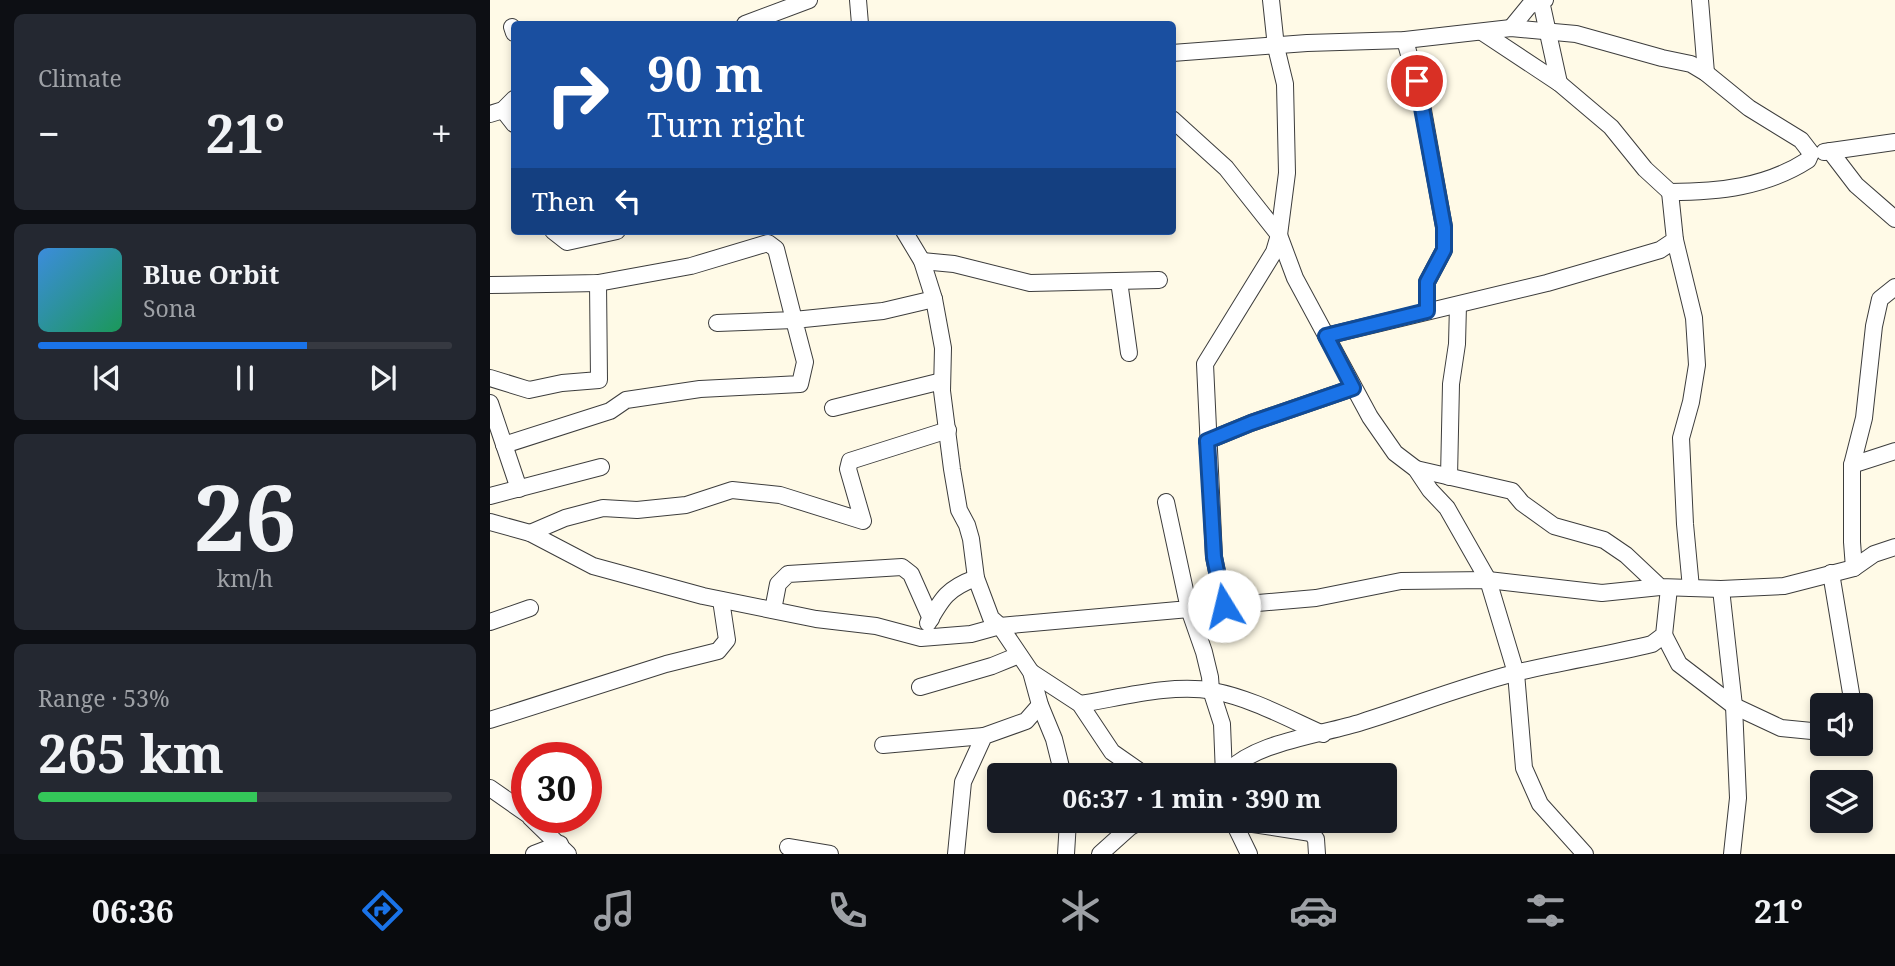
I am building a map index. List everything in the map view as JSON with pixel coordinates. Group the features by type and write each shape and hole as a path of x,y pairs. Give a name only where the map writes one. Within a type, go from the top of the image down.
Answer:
{"street":[{"path":"771,21 809,0"},
{"path":"858,0 860,21"},
{"path":"1224,606 1214,557 1205,364 1274,252 1279,235 1287,173 1285,84 1276,47 1271,0"},
{"path":"1511,28 1529,6 1542,0 1559,83"},
{"path":"1700,0 1706,73"},
{"path":"1176,53 1307,43 1405,40 1511,28 1576,34 1691,64 1749,108 1801,140 1811,153"},
{"path":"1482,32 1559,83 1611,127 1645,169 1670,192 1675,240 1694,318 1697,365 1681,438 1690,588"},
{"path":"1405,40 1421,99 1444,227 1444,250 1427,282 1427,311"},
{"path":"1176,123 1226,168 1279,235 1294,278 1370,417 1395,453 1416,469 1430,491 1447,509 1488,580 1517,673 1524,768 1540,804 1585,854"},
{"path":"1811,153 1895,142"},
{"path":"1830,151 1856,185 1895,219"},
{"path":"1670,192 1705,192 1772,180 1808,160 1811,153"},
{"path":"557,235 568,243 601,235"},
{"path":"906,235 922,261 934,299 943,348 942,381 959,510 971,539 976,578 991,618 1000,626 1031,672 1060,763"},
{"path":"1326,336 1626,261 1660,250 1675,240"},
{"path":"490,285 598,283 691,267 768,243 776,249 805,362 800,384 700,389 626,400 610,411 504,444"},
{"path":"922,261 954,264 1030,283 1158,280"},
{"path":"1119,281 1129,353"},
{"path":"490,378 530,390 562,383 599,380 598,283"},
{"path":"1854,568 1852,466 1864,418 1874,326 1880,299 1895,287"},
{"path":"717,323 794,320 883,311 934,299"},
{"path":"1449,477 1451,384 1457,344 1458,305"},
{"path":"833,408 942,381"},
{"path":"1207,441 1353,388"},
{"path":"490,403 519,489"},
{"path":"530,533 565,518 603,508 637,510 686,505 732,490 780,495 863,521 848,469 850,461 948,430"},
{"path":"1852,466 1895,451"},
{"path":"490,496 601,467"},
{"path":"1416,469 1512,491 1522,503 1554,526 1604,540 1665,587"},
{"path":"1166,502 1189,609 1204,652 1211,690 1222,724 1224,763"},
{"path":"490,522 530,533 593,566 721,600 816,619 876,626 920,638 971,634 1000,626 1316,598 1401,581 1488,580 1602,593 1665,587 1721,589 1784,586 1854,568 1874,554 1895,547"},
{"path":"773,610 778,584 788,574 902,567 911,574 931,619"},
{"path":"1831,573 1851,693"},
{"path":"920,638 941,600 956,585 976,578"},
{"path":"1665,587 1664,635 1679,664 1734,706 1782,728 1810,731"},
{"path":"1721,589 1734,706 1738,798 1732,854"},
{"path":"490,720 718,650 727,640 721,600"},
{"path":"490,622 530,608"},
{"path":"1236,763 1293,738 1323,734 1425,699 1517,673 1652,644 1664,635"},
{"path":"920,687 992,666 1019,655"},
{"path":"1031,672 1080,704 1112,752 1128,763"},
{"path":"1080,704 1174,690 1211,690 1239,698 1323,734"},
{"path":"883,745 984,736 1026,721 1040,705"},
{"path":"956,854 963,782 984,736"},
{"path":"490,788 511,803"},
{"path":"548,833 564,849"},
{"path":"1066,854 1067,833"},
{"path":"1100,854 1123,833"},
{"path":"1239,833 1249,854"},
{"path":"1311,833 1316,839 1317,854"},
{"path":"788,848 830,854"},
{"path":"534,854 564,849"}],"route":[{"path":"1224,606 1214,557 1207,441 1353,388 1326,336 1427,311 1427,282 1444,250 1444,227 1417,81"}]}
